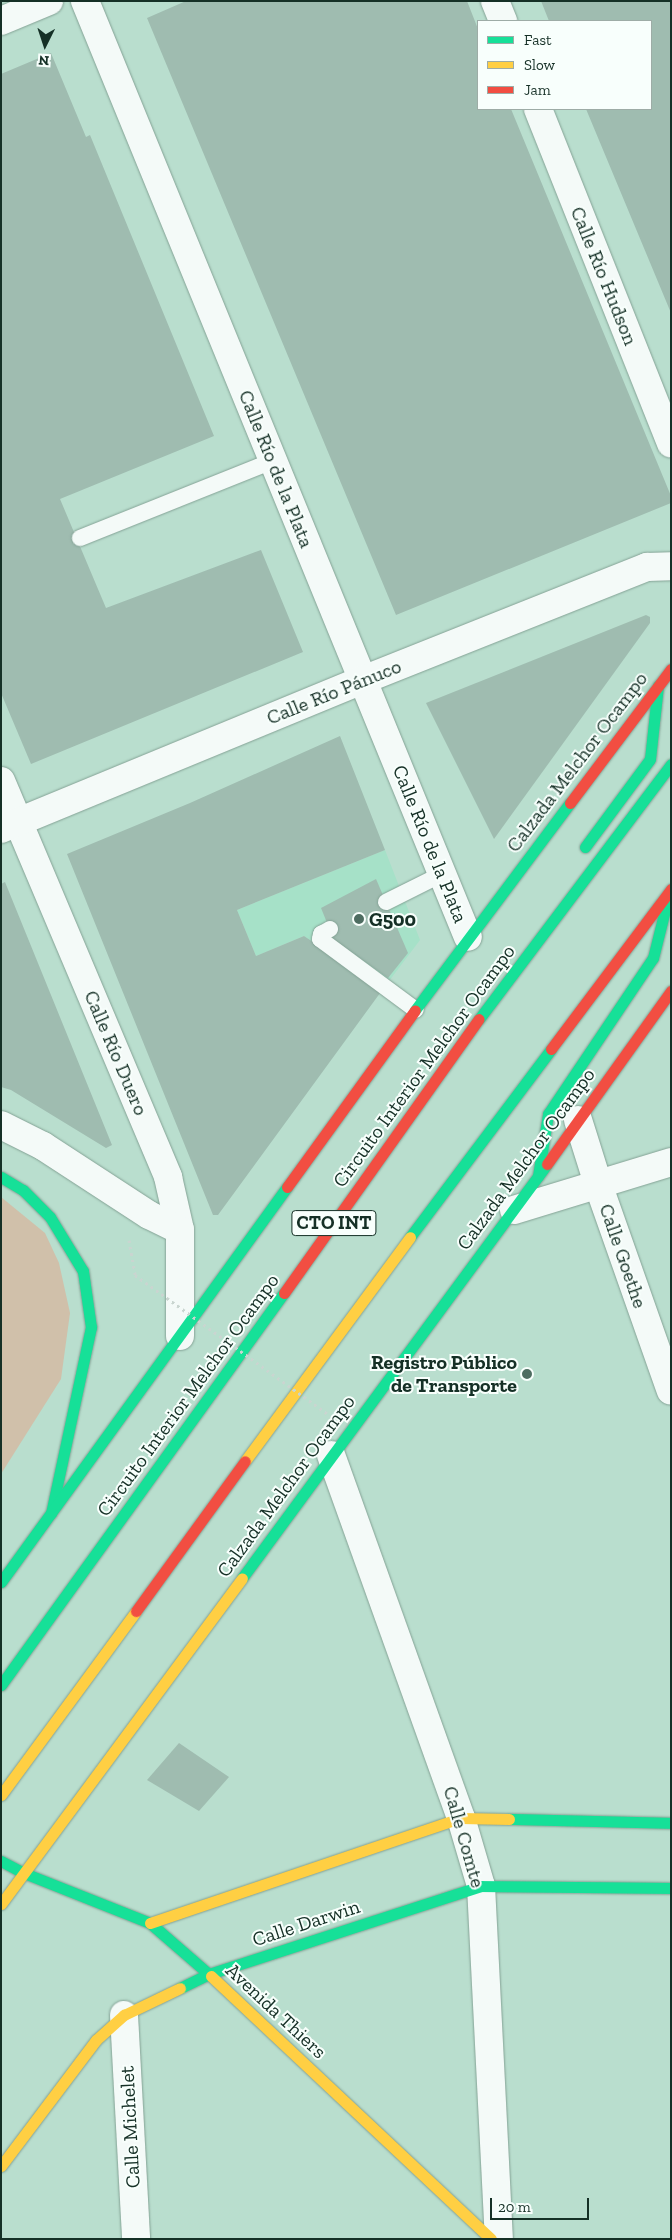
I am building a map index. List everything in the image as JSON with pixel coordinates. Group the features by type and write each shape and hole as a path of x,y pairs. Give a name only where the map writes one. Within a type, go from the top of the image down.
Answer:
{"main road":[{"name":"Calzada Melchor Ocampo","path":"1,1582 468,937 671,670"},
{"path":"577,858 650,758 658,685"},
{"name":"Circuito Interior Melchor Ocampo","path":"1,1685 150,1481 501,989 671,764"},
{"path":"563,907 573,874"},
{"path":"538,1176 548,1114 653,958 670,889"},
{"name":"CTO INT","path":"1,1795 370,1290 670,889"},
{"name":"Calzada Melchor Ocampo","path":"1,1904 331,1455 514,1210 671,991"},
{"path":"1,1177 23,1190 50,1217 83,1271 91,1327 51,1513"},
{"path":"150,1923 461,1818 671,1823"},
{"name":"Avenida Thiers","path":"1,1861 24,1873 150,1923 209,1974 491,2239"},
{"name":"Calle Darwin","path":"1,2166 96,2040 124,2015 209,1974 481,1886 671,1888"}],"street":[{"path":"1,21 50,1"},
{"name":"Calle Río de la Plata","path":"85,1 468,937"},
{"path":"495,1 503,20"},
{"name":"Calle Río Hudson","path":"538,110 671,443"},
{"name":"Calle Río Pánuco","path":"10,826 363,680 647,567 671,566"},
{"name":"Calle Río Duero","path":"1,781 10,826 168,1177 180,1230 180,1336"},
{"name":"Calle Goethe","path":"578,1120 598,1184 671,1391"},
{"path":"1,1125 43,1146 149,1215 180,1230"},
{"path":"514,1210 671,1162"},
{"name":"Calle Comte","path":"331,1455 461,1818 481,1886 499,2239"},
{"name":"Calle Michelet","path":"124,2015 136,2239"}],"lane":[{"path":"80,538 273,461"},
{"path":"386,902 442,874"},
{"path":"330,929 321,934 320,939 416,1010"}],"path":[{"path":"136,1275 328,1414"}],"shaded area":[{"path":"385,850 420,940 383,989 304,936 256,956 237,910"},
{"path":"1,1197 45,1233 59,1263 70,1313 61,1379 1,1474"}],"building":[{"path":"186,1 467,1 477,26 477,110 511,110 671,496 671,503 396,615 147,18"},
{"path":"541,1 671,1 671,313 586,110 652,110 652,20 549,20"},
{"path":"51,53 86,137 90,135 214,436 60,499 106,608 261,550 303,652 31,764 1,693 1,74"},
{"path":"646,615 650,617 650,623 494,839 426,703"},
{"path":"340,736 385,850 237,910 256,956 304,936 383,989 218,1215 213,1215 67,854 190,803"},
{"name":"G500","path":"376,879 408,953 388,978 334,940 321,908"},
{"path":"5,882 112,1145 106,1148 11,1090 1,1087 1,884"},
{"path":"179,1743 229,1777 199,1811 147,1780"}],"traffic: fast":[{"path":"585,847 650,759 658,685"},
{"path":"479,1019 671,764"},
{"path":"415,1010 570,803"},
{"path":"538,1176 548,1114 653,958 667,902"},
{"path":"410,1237 551,1049"},
{"path":"242,1578 547,1164"},
{"path":"1,1177 23,1190 50,1217 83,1271 91,1327 51,1513"},
{"path":"1,1582 287,1187"},
{"path":"1,1685 284,1293"},
{"path":"509,1819 671,1823"},
{"path":"1,1861 24,1873 150,1923 211,1976"},
{"path":"180,1988 209,1974 481,1886 671,1888"}],"traffic: slow":[{"path":"245,1461 410,1237"},
{"path":"1,1904 242,1578"},
{"path":"1,1795 136,1611"},
{"path":"150,1923 461,1818 509,1819"},
{"path":"211,1976 491,2239"},
{"path":"1,2166 96,2040 124,2015 180,1988"}],"traffic: jam":[{"path":"570,803 671,669"},
{"path":"551,1049 671,889"},
{"path":"547,1164 671,991"},
{"path":"287,1187 415,1010"},
{"path":"284,1293 479,1019"},
{"path":"136,1611 245,1461"}],"place":[{"name":"G500","path":"359,919"},
{"name":"Registro Público de Transporte","path":"527,1374"}]}
